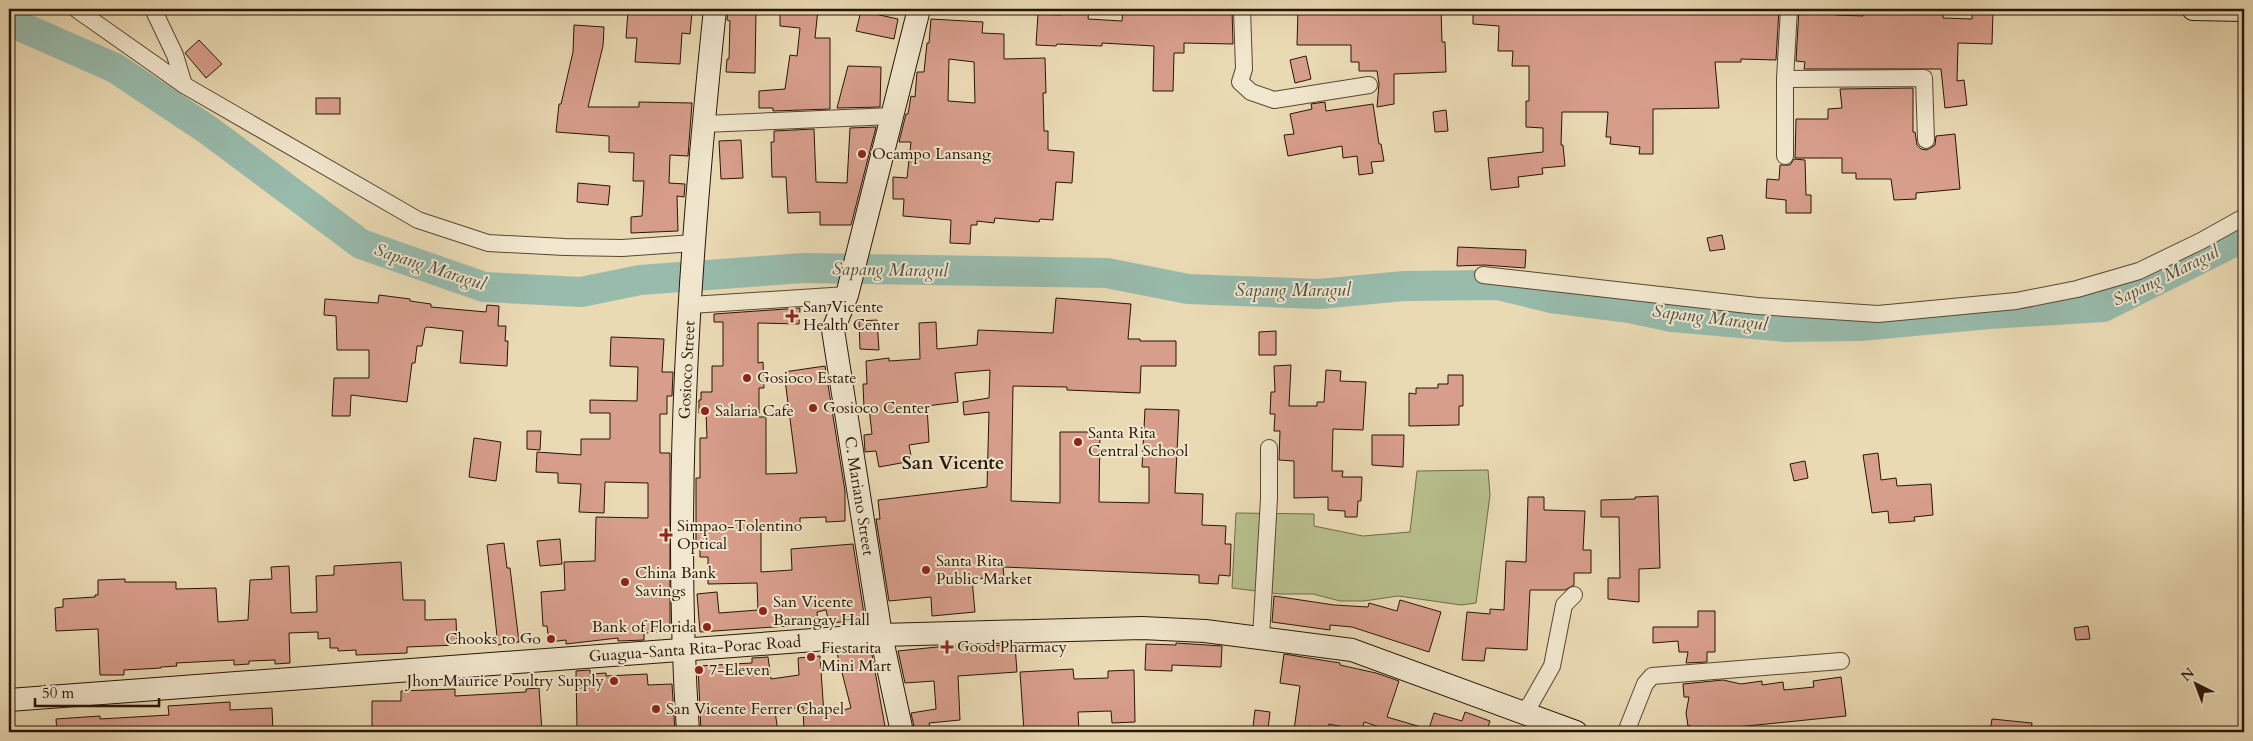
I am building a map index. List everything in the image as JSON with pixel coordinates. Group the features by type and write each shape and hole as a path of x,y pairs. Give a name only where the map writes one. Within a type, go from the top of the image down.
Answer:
{"main road":[{"name":"Gosioco Street","path":"688,732 682,650 681,489 694,249 715,9"},
{"name":"C. Mariano Street","path":"902,732 881,635 833,330 848,292 919,9"},
{"path":"2193,9 2244,10"},
{"name":"Guagua-Santa Rita-Porac Road","path":"9,700 881,635 1142,628 1205,631 1352,650 1576,732"}],"street":[{"path":"76,9 184,85 418,220 488,243 565,247 694,249"},
{"path":"153,9 175,55 184,85"},
{"path":"1242,9 1244,69 1240,82 1250,92 1274,100 1369,85"},
{"path":"1785,156 1789,9"},
{"path":"1786,78 1924,78 1926,140"},
{"path":"704,124 893,116"},
{"path":"1483,275 1757,306 1878,314 2016,302 2077,289 2139,271 2201,241 2244,217"},
{"path":"691,302 848,292"},
{"path":"1261,637 1270,498 1269,448"},
{"path":"1523,712 1531,703 1552,666 1564,605 1574,595"},
{"path":"1626,732 1645,684 1652,676 1841,661"}],"green space":[{"path":"1488,470 1490,495 1476,603 1461,605 1398,596 1364,601 1340,601 1313,594 1280,594 1232,588 1236,513 1314,514 1314,526 1363,536 1410,532 1417,471"}],"building":[{"path":"728,9 756,9 755,73 726,72 727,59 729,59 730,21 727,20"},
{"path":"780,9 818,9 815,38 830,38 830,109 773,111 773,108 759,108 759,91 785,89 790,55 797,56 800,28 780,26"},
{"path":"1062,9 1089,9 1088,19 1122,21 1123,9 1232,9 1233,44 1184,43 1184,53 1174,53 1173,91 1153,91 1154,46 1102,43 1102,46 1036,45 1038,14 1061,15"},
{"path":"1298,9 1441,9 1442,42 1445,42 1446,72 1394,74 1394,104 1377,107 1379,84 1377,71 1359,71 1359,62 1351,62 1351,45 1297,45"},
{"path":"1473,9 1528,9 1528,13 1564,14 1564,9 1779,9 1776,60 1741,59 1741,62 1715,62 1719,108 1653,109 1653,154 1639,154 1640,147 1610,144 1611,137 1606,137 1608,112 1562,112 1561,145 1563,145 1565,166 1542,168 1543,174 1518,177 1519,187 1491,190 1488,158 1543,152 1543,128 1526,127 1526,101 1529,101 1529,66 1512,66 1513,51 1498,51 1499,26 1473,24"},
{"path":"1799,9 1835,9 1835,15 1863,16 1863,9 1943,10 1943,18 1972,19 1972,10 1993,10 1992,44 1958,43 1957,81 1964,80 1967,105 1945,108 1941,69 1804,69 1805,62 1796,61"},
{"path":"655,10 692,12 690,34 682,33 680,64 635,62 637,38 626,38 628,11 655,13"},
{"path":"861,11 898,19 894,39 856,31"},
{"path":"931,19 983,22 982,33 1004,34 1004,59 1045,58 1046,93 1043,93 1044,131 1048,131 1048,150 1074,152 1072,183 1056,182 1053,220 1040,219 1039,222 995,218 994,223 977,221 977,225 971,225 970,244 950,243 951,220 903,216 904,199 893,199 893,177 907,178 911,142 899,142 906,114 908,114 911,96 915,97 917,72 924,72 927,43 929,43","holes":["949,59 974,62 975,103 948,101"]},
{"path":"574,25 604,27 603,46 588,107 639,107 639,102 692,103 688,156 670,155 669,183 685,184 684,197 677,196 678,231 631,233 631,217 642,216 644,181 633,181 634,153 609,152 609,136 556,132 559,104 561,104 573,52"},
{"path":"199,40 222,64 206,78 185,53"},
{"path":"1306,56 1311,79 1295,83 1290,60"},
{"path":"848,66 881,67 880,107 837,108"},
{"path":"1913,88 1913,132 1915,132 1917,145 1921,149 1927,150 1935,145 1936,136 1955,134 1960,189 1916,193 1916,199 1894,200 1891,179 1856,179 1856,173 1842,173 1842,158 1795,158 1796,119 1828,119 1828,109 1842,108 1840,89"},
{"path":"316,98 340,98 340,114 316,114"},
{"path":"1325,102 1326,111 1373,104 1379,144 1381,144 1384,161 1371,162 1373,173 1359,175 1357,156 1343,158 1342,146 1288,156 1284,135 1294,134 1290,114 1312,109 1311,104"},
{"path":"1446,110 1448,131 1435,132 1433,112"},
{"path":"876,127 851,225 820,225 820,212 788,213 786,177 772,177 771,142 774,142 774,131 814,129 816,182 847,183 850,128"},
{"path":"741,140 743,178 721,179 719,141"},
{"path":"1794,159 1805,160 1806,195 1811,195 1811,213 1786,213 1786,200 1766,198 1767,179 1779,180 1780,165 1790,165"},
{"path":"578,183 610,186 608,205 577,202"},
{"path":"1722,235 1725,249 1710,251 1707,238"},
{"path":"1458,247 1526,250 1525,268 1484,265 1457,266"},
{"path":"379,295 410,299 410,301 431,304 431,307 486,312 487,305 499,306 498,326 506,326 505,341 508,341 507,366 460,363 463,331 427,327 425,328 422,346 417,346 415,363 412,363 407,402 351,395 350,416 332,416 334,378 369,378 369,350 337,350 336,316 324,315 325,299 378,303"},
{"path":"1056,298 1131,304 1128,339 1176,341 1176,366 1141,366 1140,393 1067,390 1067,387 1013,386 1011,501 1060,503 1060,432 1100,432 1099,502 1149,503 1149,467 1142,467 1145,409 1179,410 1175,493 1203,494 1202,525 1226,526 1225,544 1231,544 1230,576 1219,575 1218,584 1199,583 1199,575 1003,567 1004,577 972,579 975,612 932,616 931,597 889,601 876,519 880,519 878,500 987,487 989,412 964,415 963,402 989,398 990,370 955,373 958,402 927,406 929,442 909,445 912,461 879,467 876,451 865,452 864,435 872,434 869,408 864,408 863,384 867,384 866,361 889,358 889,361 920,359 919,323 936,322 937,349 977,345 978,330 1053,333"},
{"path":"800,308 799,324 758,323 758,363 763,362 764,388 759,388 759,417 766,417 766,474 797,473 784,372 825,366 845,491 845,521 826,522 826,517 800,518 800,524 761,526 761,572 792,570 791,549 853,544 865,620 829,623 826,610 817,612 818,624 700,632 697,594 717,592 719,613 758,610 757,583 708,584 708,557 700,557 700,545 696,545 696,478 700,478 700,438 707,438 706,412 699,413 699,400 701,400 701,392 712,392 712,366 723,366 723,322 714,322 714,314"},
{"path":"877,320 879,350 860,349 859,321"},
{"path":"1276,331 1276,355 1259,355 1259,332"},
{"path":"611,337 664,339 662,372 673,372 672,396 667,396 667,414 660,414 660,453 670,453 670,632 644,633 644,640 618,641 618,638 566,644 566,640 549,642 547,626 543,626 541,592 565,590 564,562 595,561 596,517 648,518 648,483 605,482 604,513 579,512 581,484 558,483 558,473 536,472 537,452 581,455 581,439 610,439 610,413 590,413 590,400 637,401 638,367 610,366"},
{"path":"1291,365 1289,406 1317,406 1317,402 1324,402 1326,370 1341,371 1340,381 1366,382 1363,430 1333,429 1332,471 1343,471 1342,477 1362,477 1361,501 1358,501 1357,517 1345,517 1345,511 1328,510 1328,497 1294,498 1294,461 1279,460 1280,431 1274,431 1275,414 1270,414 1271,392 1275,392 1274,366"},
{"path":"1448,375 1463,375 1463,406 1459,406 1459,425 1409,426 1409,393 1416,394 1416,388 1438,388 1438,384 1448,384"},
{"path":"527,431 541,431 540,450 527,449"},
{"path":"1372,435 1404,435 1403,467 1372,465"},
{"path":"474,438 501,442 496,481 469,477"},
{"path":"1878,453 1881,480 1896,478 1897,486 1931,484 1933,515 1914,517 1915,521 1889,523 1888,511 1872,513 1863,455"},
{"path":"1805,461 1808,478 1794,481 1790,464"},
{"path":"1658,496 1660,568 1639,569 1639,602 1608,599 1608,578 1620,578 1619,517 1601,517 1601,500"},
{"path":"1528,497 1544,497 1544,510 1585,511 1583,550 1591,550 1591,573 1574,573 1574,585 1565,590 1530,590 1527,650 1486,648 1484,661 1462,660 1467,612 1490,614 1490,609 1504,610 1506,561 1526,562"},
{"path":"560,539 562,564 540,566 537,541"},
{"path":"504,543 507,568 510,568 519,642 498,645 487,545"},
{"path":"401,562 403,600 425,600 425,620 456,619 457,645 407,647 407,653 356,655 356,650 338,651 338,648 330,648 330,638 318,639 318,632 289,633 290,663 275,664 275,660 249,661 249,664 234,665 234,660 176,663 177,666 124,670 124,675 100,675 98,629 56,631 55,608 63,607 63,599 95,597 95,595 98,595 98,580 125,579 125,582 176,582 176,589 216,588 218,622 248,620 250,580 272,579 271,567 289,566 291,613 317,612 316,576 334,575 334,566"},
{"path":"1274,596 1334,605 1368,607 1369,603 1397,611 1400,600 1441,612 1429,652 1352,627 1330,625 1330,630 1272,622"},
{"path":"1698,611 1715,611 1715,652 1707,652 1707,662 1686,663 1688,652 1679,652 1678,641 1653,643 1653,627 1698,627"},
{"path":"2088,626 2090,639 2076,640 2074,628"},
{"path":"1176,643 1222,646 1221,667 1172,665 1172,671 1145,670 1146,644 1176,645"},
{"path":"1015,645 1017,672 958,676 960,720 929,723 930,728 915,731 911,713 936,709 934,681 905,683 898,651 937,647"},
{"path":"871,649 886,732 804,732 803,707 775,711 778,732 732,732 731,729 701,732 698,666 752,663 752,658 768,657 771,679 799,675 798,658 820,656 824,715 851,708 837,653"},
{"path":"1284,654 1340,663 1340,665 1376,673 1399,681 1387,717 1428,729 1427,732 1396,732 1364,722 1362,731 1329,724 1328,730 1308,726 1307,732 1294,730 1300,686 1280,683"},
{"path":"1073,669 1074,679 1108,678 1108,671 1134,670 1135,722 1112,723 1111,711 1078,712 1079,732 1024,732 1020,672"},
{"path":"590,670 590,674 606,673 606,676 647,674 648,685 672,684 675,732 580,732 577,730 576,671"},
{"path":"1841,677 1846,716 1727,728 1732,730 1732,732 1689,732 1691,726 1688,726 1686,713 1689,697 1684,697 1683,684 1723,680 1741,684 1762,681 1762,685 1783,682 1784,690 1814,687 1813,681"},
{"path":"539,688 542,732 372,732 372,701 401,701 401,691 455,689 455,696 526,692 526,689"},
{"path":"230,702 230,710 272,708 273,732 57,732 56,719 100,716 100,719 169,715 168,706"},
{"path":"1255,710 1270,712 1268,729 1253,727"},
{"path":"1465,712 1490,721 1486,732 1428,732 1434,713 1462,721"},
{"path":"1992,719 2032,723 2031,732 1990,732"}],"waterway":[{"name":"Sapang Maragul","path":"9,15 15,24 115,68 208,130 361,244 484,287 581,292 640,280 803,268 1107,273 1188,289 1319,294 1404,286 1498,285 1551,298 1630,308 1672,317 1786,327 1860,326 1989,314 2103,307 2244,237"},
{"path":"9,25 15,24"}],"place":[{"name":"Ocampo Lansang","path":"862,154"},
{"name":"San Vicente Health Center","path":"792,316"},
{"name":"Gosioco Estate","path":"747,378"},
{"name":"Gosioco Center","path":"813,408"},
{"name":"Salaria Cafe","path":"705,411"},
{"name":"Santa Rita Central School","path":"1078,442"},
{"name":"Simpao-Tolentino Optical","path":"666,535"},
{"name":"Santa Rita Public Market","path":"926,570"},
{"name":"China Bank Savings","path":"625,582"},
{"name":"San Vicente Barangay Hall","path":"763,611"},
{"name":"Bank of Florida","path":"707,627"},
{"name":"Chooks to Go","path":"551,639"},
{"name":"Good Pharmacy","path":"947,647"},
{"name":"Fiestarita Mini Mart","path":"811,657"},
{"name":"7-Eleven","path":"699,670"},
{"name":"Jhon Maurice Poultry Supply","path":"614,681"},
{"name":"San Vicente Ferrer Chapel","path":"656,709"}],"district":[{"name":"San Vicente","path":"953,463"}]}
